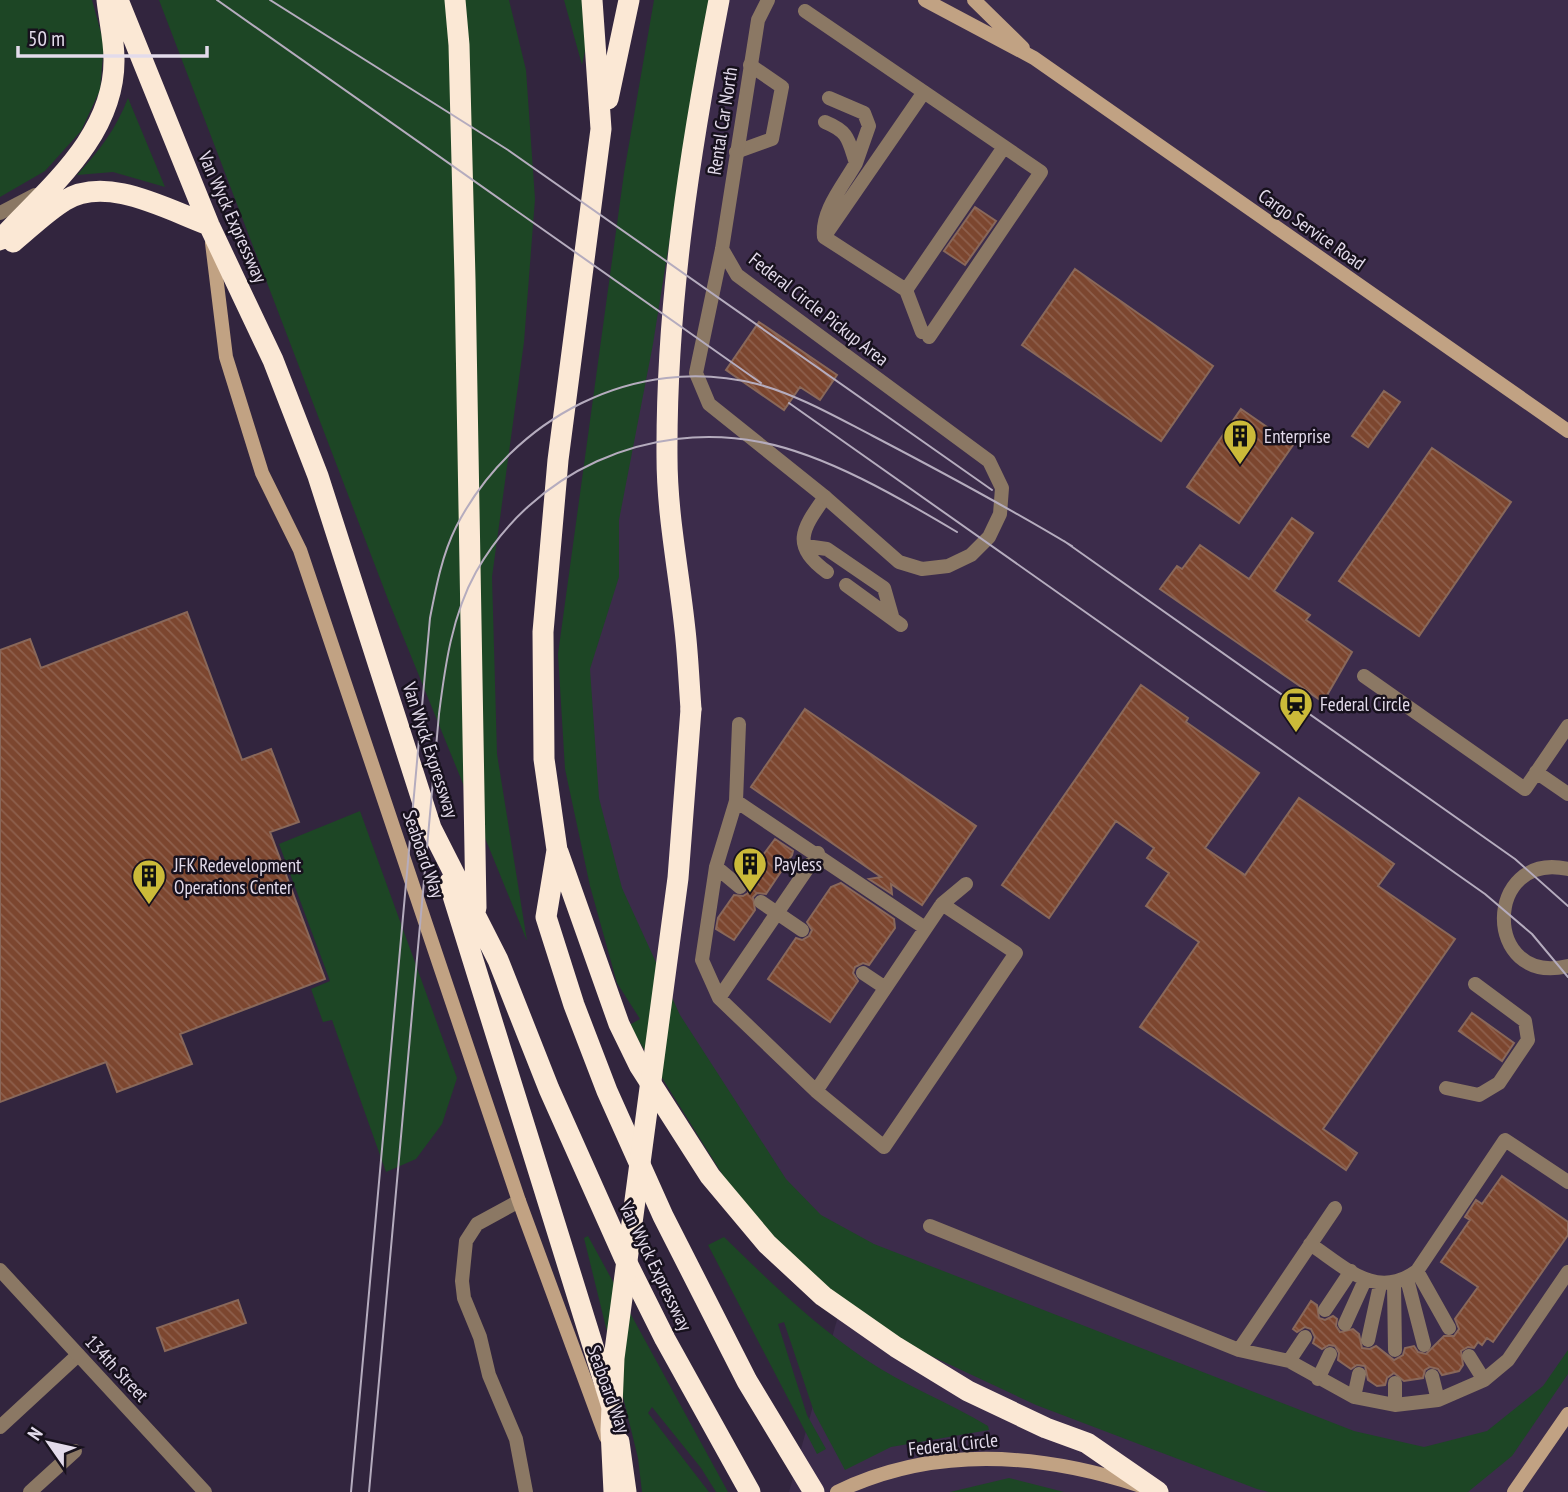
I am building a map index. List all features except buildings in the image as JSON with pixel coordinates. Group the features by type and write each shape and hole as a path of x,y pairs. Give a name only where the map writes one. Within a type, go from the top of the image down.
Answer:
{"highway":[{"path":"0,240 87,143 106,109 114,58 107,0"},
{"name":"Van Wyck Expressway","path":"118,0 209,225 273,360 318,476 431,828 476,911 550,1089 624,1256 665,1339 750,1492"},
{"path":"455,0 459,45 465,279 476,911"},
{"name":"Van Wyck Expressway","path":"592,0 601,129 545,580 541,675 544,747 557,850 546,917 578,1015 607,1091 688,1268 747,1381 814,1492"},
{"path":"601,129 628,0"},
{"path":"614,1492 611,1430 614,1358 678,878 691,709 667,471 670,346 683,213 719,0"},
{"path":"0,252 64,201 90,192 132,197 209,225"},
{"path":"431,828 599,1363 616,1423 624,1492"},
{"path":"557,850 619,1024 639,1065 710,1176 767,1244 822,1296 895,1347 968,1391 1046,1428 1087,1443 1157,1492"}],"street":[{"path":"758,20 761,0"},
{"name":"Rental Car North","path":"722,249 758,20 768,0"},
{"name":"Cargo Service Road","path":"925,0 1034,58 1568,431"},
{"name":"Cargo Service Road","path":"974,0 1034,58"},
{"path":"805,11 1041,172 925,335 906,290 824,237"},
{"path":"736,152 772,139 778,112 782,87 750,65"},
{"path":"824,237 924,92"},
{"path":"824,237 823,224 856,163 869,126 864,113 829,98"},
{"path":"825,122 841,129 848,137 856,163"},
{"path":"906,290 1004,147"},
{"path":"0,213 51,185"},
{"name":"Seaboard Way","path":"209,225 226,357 258,460 300,550 519,1201 593,1398 624,1492"},
{"name":"Federal Circle Pickup Area","path":"722,249 737,275 989,461 1002,488 1000,514 989,537 971,555 948,566 922,569 900,562 825,496 709,404 696,373 722,249"},
{"path":"825,496 804,527 806,546 816,564 827,572"},
{"path":"806,546 827,549 884,588 896,621 846,585"},
{"path":"1364,676 1525,789 1568,726"},
{"path":"739,724 736,801 716,867 702,960 719,998 816,1091 884,1147 1016,954 942,904"},
{"path":"1536,772 1568,794"},
{"path":"736,801 818,853 925,928"},
{"path":"719,998 818,853"},
{"path":"716,867 740,887"},
{"path":"1568,869 1546,867 1530,872 1511,889 1502,913 1505,935 1519,956 1541,968 1568,966"},
{"path":"816,1091 942,904 966,884"},
{"path":"761,902 802,930"},
{"path":"863,973 884,987"},
{"path":"1446,1088 1479,1095 1499,1083 1528,1040 1525,1021 1475,984"},
{"path":"1368,1340 1400,1280 1505,1140 1568,1182"},
{"path":"519,1201 477,1224 466,1241 462,1281 464,1298 480,1337 489,1375 516,1439 526,1492"},
{"path":"1239,1350 1335,1208"},
{"path":"930,1226 1239,1350 1289,1361 1354,1398 1395,1405 1438,1400 1484,1380 1508,1360 1568,1272"},
{"path":"1310,1244 1365,1280 1400,1280 1449,1328"},
{"name":"134th Street","path":"0,1270 205,1492"},
{"path":"1325,1310 1351,1271"},
{"path":"1345,1324 1365,1280"},
{"path":"1400,1280 1424,1345"},
{"path":"1395,1350 1400,1280"},
{"path":"1289,1361 1305,1337"},
{"path":"1318,1379 1330,1354"},
{"path":"0,1427 78,1355"},
{"path":"1469,1356 1484,1380"},
{"path":"1354,1398 1359,1374"},
{"path":"1432,1376 1438,1400"},
{"path":"1395,1383 1395,1405"},
{"path":"1514,1492 1568,1414"},
{"path":"30,1492 75,1451"},
{"name":"Federal Circle","path":"837,1492 909,1467 1003,1457 1083,1469 1157,1492"}],"shaded area":[{"path":"700,0 1568,0 1568,1492 789,1492 857,1248 780,1181 672,1016 616,891 593,797 586,664"}],"green space":[{"path":"0,0 92,0 104,44 100,90 81,131 45,171 0,197"},
{"path":"159,0 509,0 526,70 535,199 524,342 492,577 497,754 527,941 389,602"},
{"path":"564,0 596,0 582,65"},
{"path":"654,0 715,0 681,168 653,344 619,520 619,577 590,669 599,798 622,888 680,1015 786,1179 821,1215 874,1244 1354,1431 1424,1447 1487,1431 1543,1386 1568,1350 1568,1374 1512,1456 1468,1492 1269,1492 1257,1489 1036,1405 912,1347 835,1296 782,1250 739,1201 629,1025 640,1019 617,983 590,886 565,769 558,654 624,173"},
{"path":"128,98 165,187 113,172 77,175 107,139"},
{"path":"360,811 457,1078 442,1124 416,1159 386,1172 332,1020 323,1022 311,989 330,981 279,844"},
{"path":"588,1236 728,1492 716,1492 701,1468 652,1407 648,1413 709,1492 642,1492 638,1458 584,1238"},
{"path":"724,1237 792,1301 846,1346 895,1377 988,1426 989,1430 891,1447 845,1470 814,1412 784,1322 778,1324 807,1415 826,1449 817,1454 708,1245"},
{"path":"1009,1478 1064,1492 950,1492"}],"tram line":[{"path":"217,0 761,383"},
{"path":"270,0 508,150 992,490"},
{"path":"351,1492 430,618 440,571 451,538 480,488 509,454 544,426 582,403 623,387 666,378 711,377 757,384 816,407 948,476 1072,546"},
{"path":"789,403 1485,894 1532,934 1568,977"},
{"path":"369,1492 439,714 455,623 476,572 500,537 528,506 561,481 597,461 636,447 676,439 718,437 760,442 810,456 862,479 957,532"},
{"path":"1064,541 1515,859 1568,906"}],"place":[{"name":"Enterprise","path":"1240,466"},
{"name":"Federal Circle","path":"1296,734"},
{"name":"Payless","path":"750,894"},
{"name":"JFK Redevelopment Operations Center","path":"149,906"}]}
